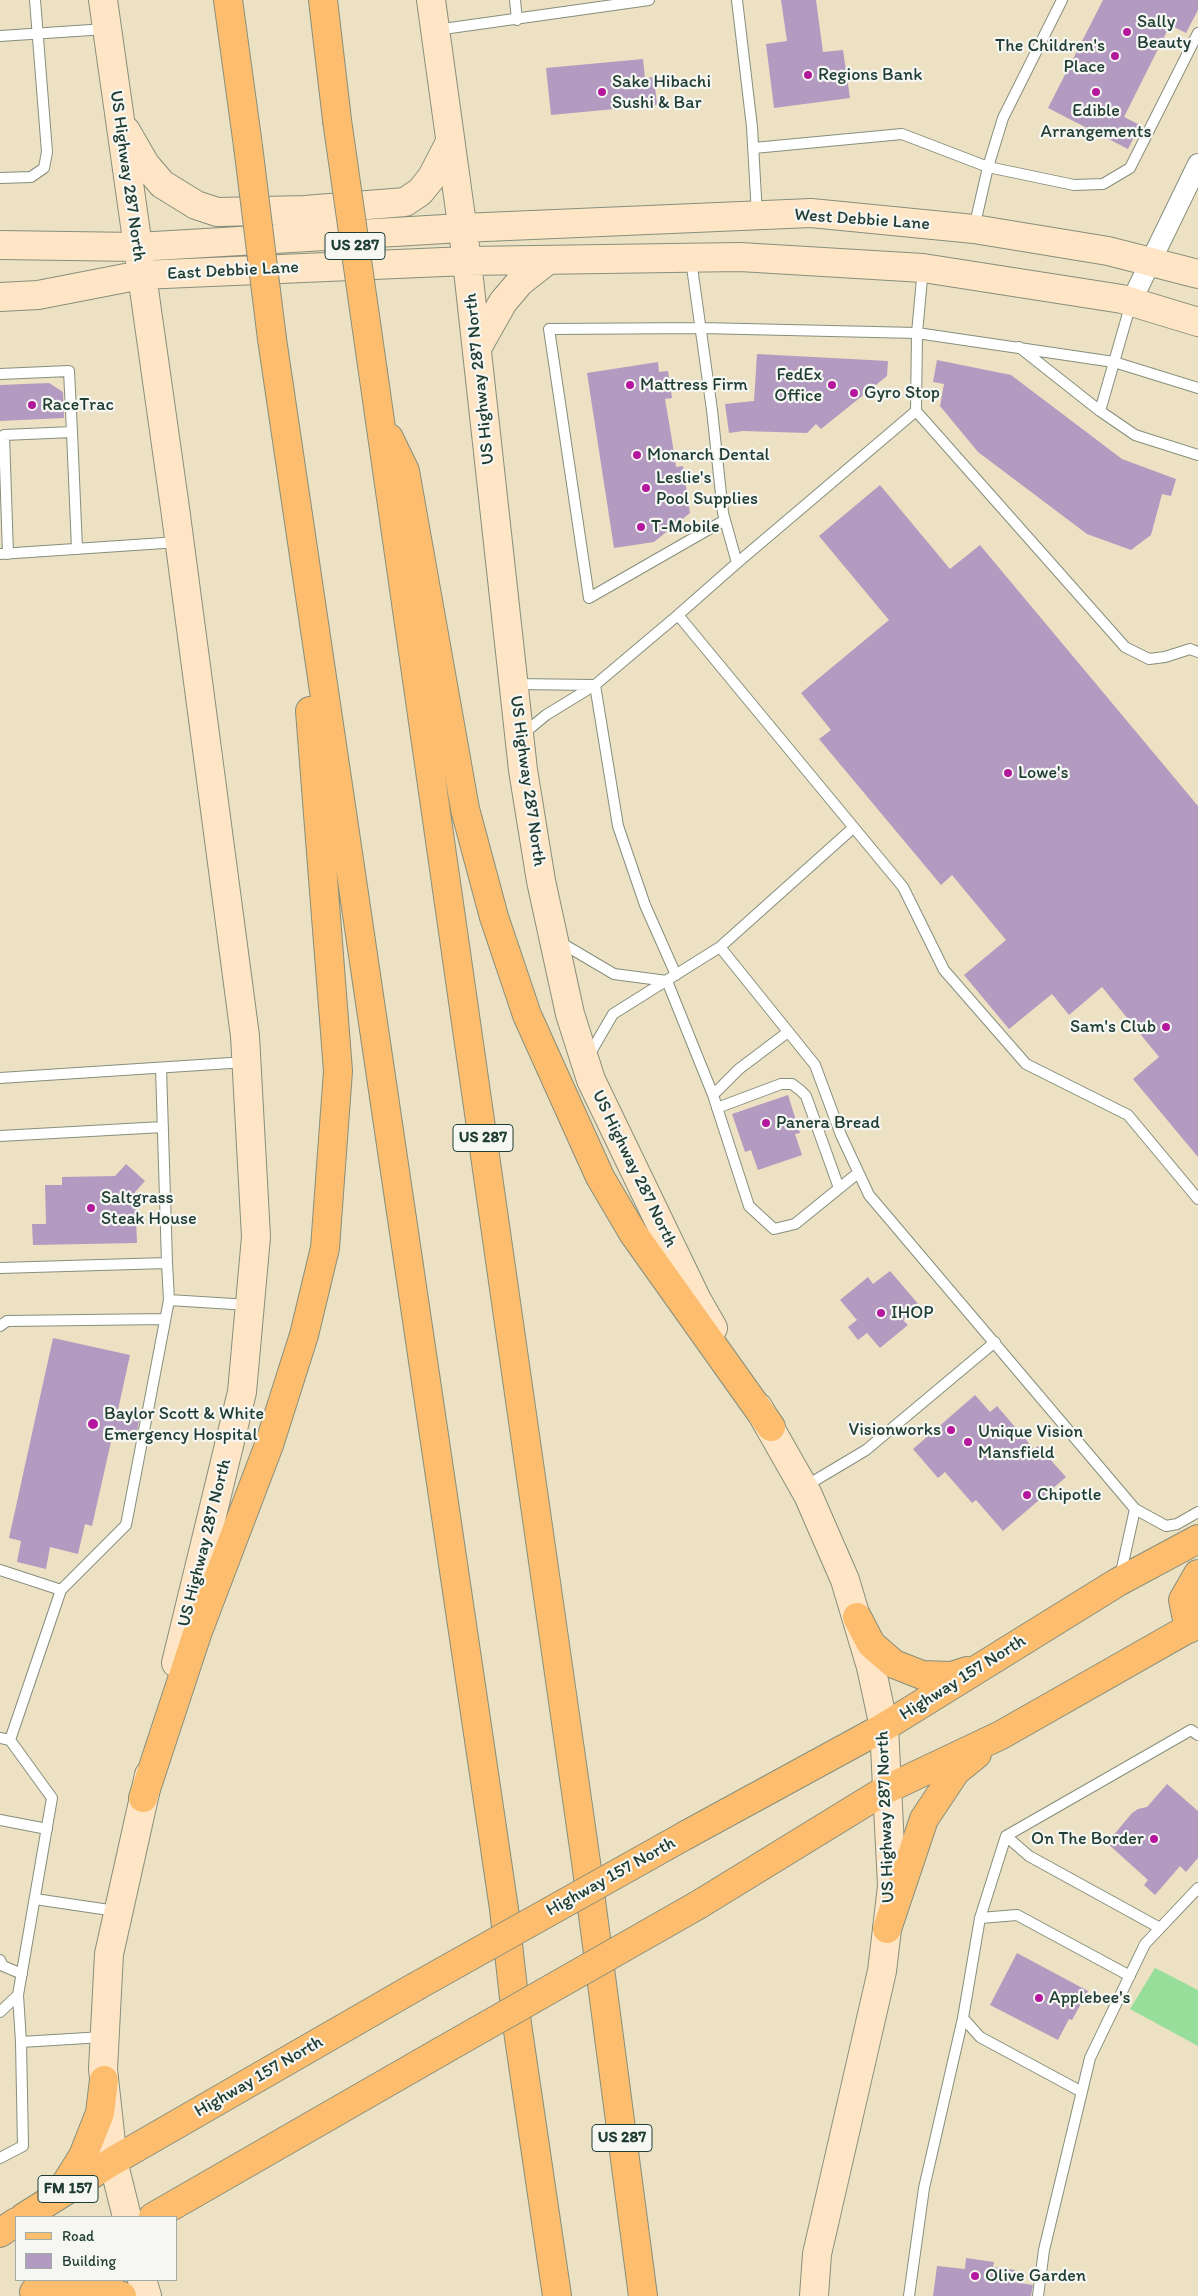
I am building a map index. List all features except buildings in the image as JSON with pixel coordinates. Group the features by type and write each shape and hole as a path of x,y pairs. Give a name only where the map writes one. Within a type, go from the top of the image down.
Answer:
{"main road":[{"name":"US Highway 287 North","path":"104,0 244,1026 256,1237 242,1392 143,1798 109,1954 104,2080 113,2161 127,2216"},
{"path":"228,0 272,339 504,1909 518,2024 557,2296"},
{"name":"US 287","path":"323,0 337,120 372,372 579,1813 643,2296"},
{"name":"US Highway 287 North","path":"431,0 467,261 519,737 541,881 570,1014 585,1062 607,1113 697,1300 803,1487 845,1580 871,1667 884,1727 892,1886 882,1971 817,2254 814,2296"},
{"path":"120,119 145,164 162,184 196,204 217,212 305,210 404,202 420,192 432,177 450,142"},
{"name":"West Debbie Lane","path":"462,228 811,213 974,229 1108,251 1198,274"},
{"name":"East Debbie Lane","path":"0,245 137,247 462,228"},
{"path":"467,261 740,257 923,268 1131,302 1198,322"},
{"path":"477,348 491,319 506,298 520,282 548,260"},
{"name":"East Debbie Lane","path":"0,297 38,295 141,275 467,261"},
{"path":"378,414 405,471 465,809 494,917 527,1015 600,1177 628,1225 770,1428"},
{"path":"143,1798 197,1634 270,1445 304,1336 325,1248 338,1071 307,669 307,572"},
{"name":"Highway 157 North","path":"26,2216 113,2161 415,1987 686,1835 884,1727 1118,1582 1198,1539"},
{"path":"155,2216 698,1905 887,1789 1001,1735 1193,1629 1183,1600 1198,1574"},
{"path":"857,1617 871,1644 894,1664 922,1675 952,1676 981,1667"},
{"path":"887,1929 924,1819 956,1771 1001,1735"},
{"path":"58,2196 86,2148 100,2113 104,2080"},
{"path":"0,2233 15,2223"},
{"path":"142,2281 147,2296"},
{"path":"38,2289 66,2285 98,2287 122,2296"}],"street":[{"path":"1131,302 1198,164"}],"lane":[{"path":"0,178 31,177 44,168 47,152 35,0"},
{"path":"515,0 517,20"},
{"path":"436,30 649,0"},
{"path":"737,0 754,148 757,216"},
{"path":"974,229 988,167 1003,118 1062,0"},
{"path":"0,36 107,29"},
{"path":"754,148 902,134 988,167 1074,185 1103,184 1130,168 1198,33"},
{"path":"691,258 725,520 737,563"},
{"path":"923,268 917,333 916,411 1125,647 1149,659 1166,657 1190,648 1198,652"},
{"path":"1100,411 1131,302"},
{"path":"725,520 589,598 549,330 700,328 917,333 1018,346 1114,362 1198,388"},
{"path":"1018,346 1100,411 1135,435 1198,455"},
{"path":"0,374 69,371 77,549"},
{"path":"519,737 546,715 595,685 916,411"},
{"path":"72,432 2,435 4,554 179,542"},
{"path":"678,615 903,887 944,970 1026,1064 1128,1115 1198,1199"},
{"path":"514,684 595,685"},
{"path":"595,685 618,826 646,905 676,975"},
{"path":"585,1062 613,1014 720,947 853,828"},
{"path":"553,938 614,974 667,981"},
{"path":"720,947 815,1064 841,1134 869,1195 1135,1510 1166,1526 1177,1524 1198,1512"},
{"path":"667,981 713,1095 749,1206 774,1229 795,1224 858,1173"},
{"path":"713,1095 739,1069 788,1032"},
{"path":"0,1078 247,1062"},
{"path":"0,2158 22,2146 21,2042 18,1995 52,1798 5,1739 61,1590 126,1525 169,1300 161,1068"},
{"path":"717,1108 781,1084 792,1084 806,1096 839,1188"},
{"path":"0,1136 163,1127"},
{"path":"0,1268 167,1263"},
{"path":"169,1300 250,1305"},
{"path":"0,1326 7,1321 165,1319"},
{"path":"803,1487 866,1450 995,1342"},
{"path":"1118,1582 1135,1510"},
{"path":"0,1570 61,1590"},
{"path":"909,2296 924,2188 963,2018 980,1918 1006,1836 1191,1730 1198,1735"},
{"path":"0,1820 47,1829"},
{"path":"1006,1836 1030,1856 1160,1928"},
{"path":"1038,2296 1044,2250 1090,2058 1145,1944 1198,1888"},
{"path":"35,1899 118,1911"},
{"path":"980,1918 1018,1915 1130,1976"},
{"path":"0,1960 4,1966 22,1974"},
{"path":"0,2012 18,1995"},
{"path":"963,2018 980,2037 1082,2092"},
{"path":"21,2042 106,2037"}],"green space":[{"path":"1155,1968 1198,1990 1198,2046 1130,2009"}],"place":[{"name":"Sally Beauty","path":"1127,32"},
{"name":"The Children's Place","path":"1115,56"},
{"name":"Regions Bank","path":"808,75"},
{"name":"Sake Hibachi Sushi & Bar","path":"602,92"},
{"name":"Edible Arrangements","path":"1096,92"},
{"name":"Mattress Firm","path":"630,385"},
{"name":"FedEx Office","path":"832,385"},
{"name":"Gyro Stop","path":"854,393"},
{"name":"RaceTrac","path":"32,405"},
{"name":"Monarch Dental","path":"637,455"},
{"name":"Leslie's Pool Supplies","path":"646,488"},
{"name":"T-Mobile","path":"641,527"},
{"name":"Lowe's","path":"1008,773"},
{"name":"Sam's Club","path":"1166,1027"},
{"name":"Panera Bread","path":"766,1123"},
{"name":"Saltgrass Steak House","path":"91,1208"},
{"name":"IHOP","path":"881,1313"},
{"name":"Baylor Scott & White Emergency Hospital","path":"93,1424"},
{"name":"Visionworks","path":"951,1430"},
{"name":"Unique Vision Mansfield","path":"968,1442"},
{"name":"Chipotle","path":"1027,1495"},
{"name":"On The Border","path":"1154,1839"},
{"name":"Applebee's","path":"1039,1998"},
{"name":"Olive Garden","path":"975,2276"}]}
